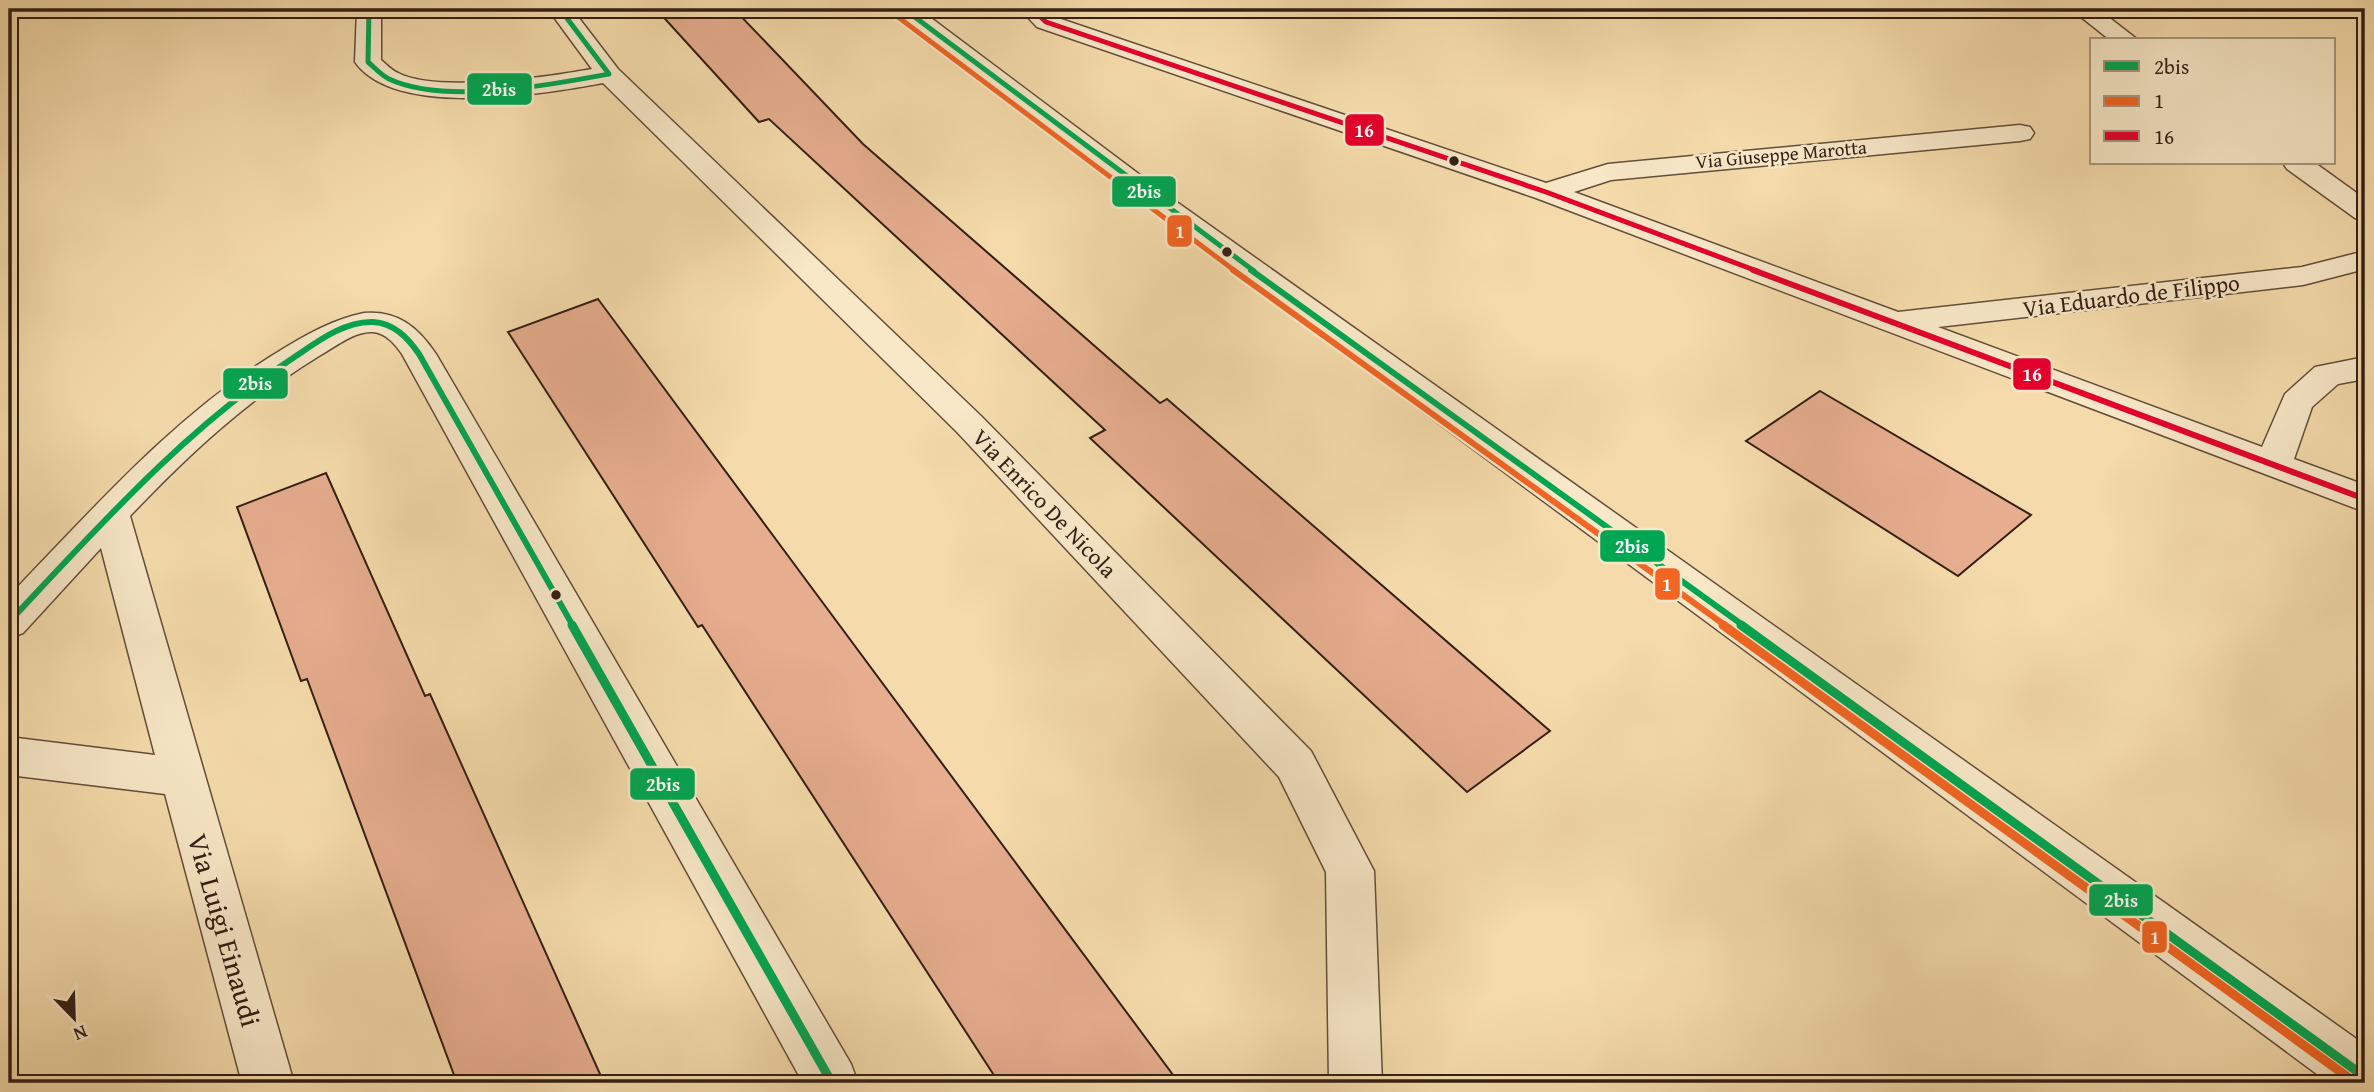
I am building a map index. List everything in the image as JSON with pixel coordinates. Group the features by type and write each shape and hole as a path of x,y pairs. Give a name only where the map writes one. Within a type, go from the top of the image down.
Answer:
{"street":[{"path":"369,9 368,62 392,81 455,90 506,89 609,74"},
{"name":"Via Enrico De Nicola","path":"560,9 609,74 969,424 1295,764 1350,870 1357,1042 1356,1083"},
{"path":"904,9 1165,208 2365,1077"},
{"path":"1032,9 1046,22 1546,192 2365,499"},
{"path":"2082,9 2123,38"},
{"name":"Via Giuseppe Marotta","path":"1546,192 1608,172 2020,133"},
{"path":"2298,164 2365,212"},
{"name":"Via Eduardo de Filippo","path":"1895,322 2303,276 2365,260"},
{"path":"9,622 189,433 279,363 358,324 377,323 403,331 419,354 832,1083"},
{"path":"2274,464 2297,402 2327,375 2365,368"},
{"name":"Via Luigi Einaudi","path":"111,515 268,1083"},
{"path":"9,756 183,777"}],"building":[{"path":"656,9 734,9 863,144 1160,403 1167,399 1550,731 1467,792 1090,438 1105,430 769,119 759,122"},
{"path":"598,299 1179,1083 999,1083 702,625 698,627 508,332"},
{"path":"1820,391 2031,515 1958,576 1746,441"},
{"path":"326,473 425,696 430,694 604,1083 457,1083 307,679 301,681 237,507"}],"transit line":[{"name":"2bis","path":"369,9 368,62 381,73 389,79 410,86 466,91 529,86 609,74 560,9"},
{"name":"2bis","path":"904,9 1154,199 2365,1077"},
{"name":"16","path":"1032,9 1046,22 1546,192 2365,499"},
{"name":"1","path":"898,17 1148,208 2356,1083"},
{"name":"2bis","path":"9,622 112,511 223,408 263,378 337,332 373,322 394,328 419,354 832,1083"}]}
